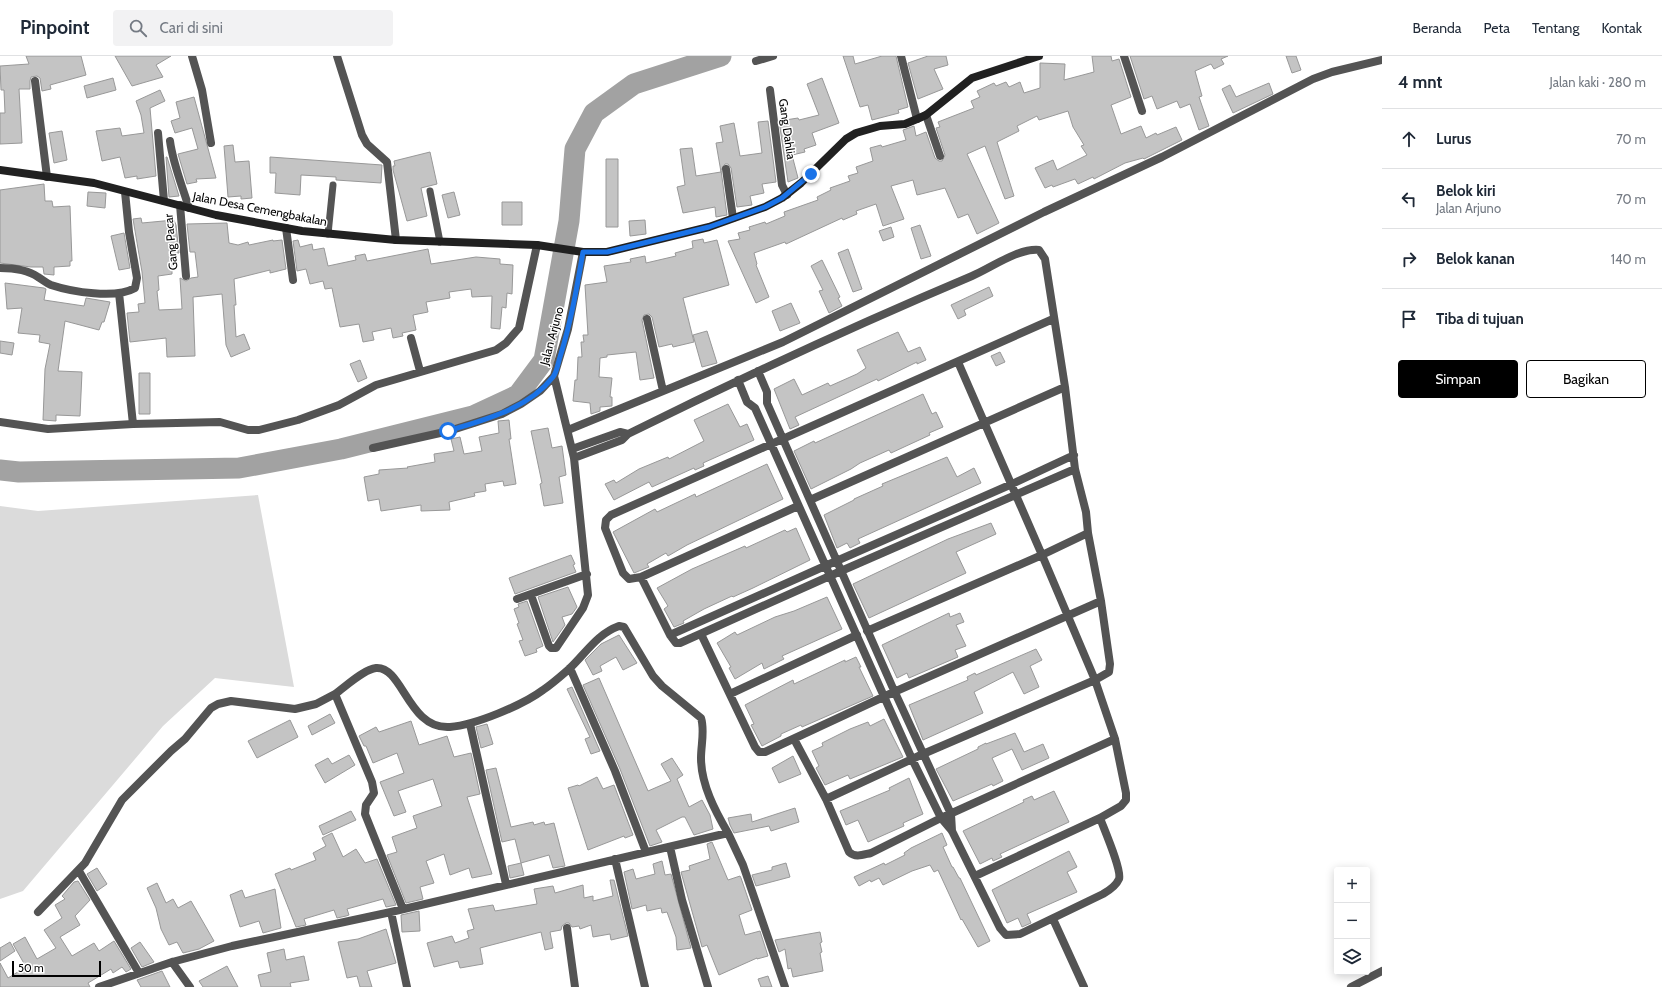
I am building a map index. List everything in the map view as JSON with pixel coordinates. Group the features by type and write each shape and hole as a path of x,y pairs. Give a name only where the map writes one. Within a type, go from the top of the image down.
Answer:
{"street":[{"path":"192,56 202,90 210,143"},
{"path":"337,56 362,135 367,144 387,162 396,240"},
{"path":"756,61 773,56"},
{"path":"902,56 917,119"},
{"name":"Jalan Desa Cemengbakalan","path":"0,170 94,183 184,207 286,228 328,234 396,240 540,245 580,252 607,252 709,227 765,207 787,195 811,174 846,139 856,133 880,126 906,124 926,115 972,78 1039,56"},
{"path":"1124,56 1142,111"},
{"path":"568,430 783,342 1037,216 1162,157 1313,79 1332,72 1382,60"},
{"path":"35,81 47,177"},
{"name":"Gang Dahlia","path":"770,90 782,185 787,195"},
{"path":"926,115 940,156"},
{"path":"158,134 164,201"},
{"name":"Gang Pacar","path":"170,142 173,163 179,172 184,207 186,276"},
{"path":"726,169 733,218"},
{"path":"0,268 18,269 34,275 52,285 103,294 119,293 131,290 137,284 129,232 125,192"},
{"path":"286,228 293,280"},
{"path":"0,422 48,429 133,424 214,422 229,424 248,430 269,428 339,405 368,388 420,371 496,350 514,335 519,328 540,245"},
{"path":"574,458 622,440 628,434 738,380 909,302 982,272 1017,254 1032,249 1039,250 1045,260 1053,319 1065,387 1075,469 1086,512 1088,533 1101,601 1110,664 1109,672 1095,680 923,754 826,800"},
{"name":"Jalan Arjuno","path":"531,595 549,646 551,648 556,648 587,601 587,574 574,458 554,376 568,329 580,252"},
{"path":"119,293 133,424"},
{"path":"798,506 633,580 623,572 605,528 606,520 611,515 1053,319"},
{"path":"647,320 663,391"},
{"path":"411,338 420,371"},
{"path":"958,362 1012,484 1095,680 1115,739 1126,794 1126,800 1121,806 1100,818 975,876"},
{"path":"758,371 767,392 767,402 782,438 894,692 951,814 952,831"},
{"path":"373,448 448,431 502,414 521,404 540,390 554,376"},
{"path":"738,380 747,402 755,408 824,566 830,576 912,759 941,818 952,831 1000,928 1006,935 1020,934 1103,894 1113,887 1120,878 1120,868 1100,818"},
{"path":"810,500 1065,387"},
{"path":"755,408 767,402"},
{"path":"572,450 620,432 628,434"},
{"path":"670,636 837,560 1012,484 1074,454"},
{"path":"641,577 670,636 676,643 680,643 1075,469"},
{"path":"867,631 1042,555 1088,533"},
{"path":"517,599 587,574"},
{"path":"701,634 755,747 760,752 765,752 894,692 1101,601"},
{"path":"38,912 79,870 98,843 122,800 185,739 211,708 224,702 231,701 295,709 316,704 335,694 366,672 377,668 383,669 393,676 411,704 428,721 443,727 470,724 517,704 543,690 570,668 588,647 612,628 619,626 628,631 653,676 662,686 701,718 703,730 701,759 704,778 711,800 741,860 785,987"},
{"path":"730,694 857,636"},
{"path":"570,668 615,771 646,852"},
{"path":"335,694 375,789 365,809 365,814 403,909"},
{"path":"470,724 506,884"},
{"path":"794,739 826,800 849,852 854,856 871,853 941,818 1115,739"},
{"path":"99,987 172,962 232,946 390,912 728,833"},
{"path":"670,847 682,900 708,987"},
{"path":"615,859 644,987"},
{"path":"79,870 139,973"},
{"path":"390,912 407,987"},
{"path":"1053,919 1084,987"},
{"path":"567,928 575,987"},
{"path":"172,962 190,987"},
{"path":"1354,986 1382,971"}],"lane":[{"path":"328,234 334,185"},
{"path":"430,191 440,242"}],"shaded area":[{"path":"258,495 294,687 215,678 163,726 23,891 0,899 0,506 38,511"}],"building":[{"path":"26,56 81,56 86,75 50,85 51,89 42,91 40,78 37,76 31,77 30,89 19,89 22,143 0,144 0,113 5,113 4,90 1,90 0,66 29,64"},
{"path":"115,56 171,56 156,65 163,77 132,86"},
{"path":"843,56 853,56 855,64 882,56 896,56 908,107 898,110 899,113 872,120 868,105 860,107"},
{"path":"928,56 946,56 948,65 934,69 943,89 918,99 908,63"},
{"path":"1092,56 1111,56 1112,61 1119,59 1131,97 1111,105 1121,134 1141,126 1146,138 1156,133 1157,135 1176,127 1182,140 1144,159 1125,163 1094,179 1093,177 1078,184 1075,179 1053,187 1052,185 1045,188 1035,168 1053,160 1057,170 1087,155 1081,146 1084,145 1073,127 1068,111 1039,120 1037,116 1017,126 1019,131 997,142 1014,196 1005,199 985,146 967,154 999,223 977,234 968,214 958,218 945,188 917,195 913,180 891,186 904,219 883,226 876,204 856,211 857,214 843,220 842,218 786,244 785,242 754,253 756,265 769,297 756,303 728,241 740,239 738,233 750,230 749,227 765,222 766,224 785,216 784,212 818,200 817,197 831,190 830,188 850,181 848,176 858,173 856,167 873,161 870,148 881,145 882,147 906,140 903,130 914,126 916,136 926,132 935,158 942,161 945,155 936,128 940,127 938,122 974,108 971,101 980,97 977,91 994,83 996,86 1006,82 1009,87 1020,82 1024,93 1040,88 1040,63 1065,64 1064,80 1094,72"},
{"path":"1130,56 1228,56 1221,59 1224,64 1214,69 1211,64 1195,71 1202,96 1199,97 1209,126 1199,130 1190,104 1180,108 1177,101 1157,109 1152,96 1144,99"},
{"path":"1286,56 1296,56 1301,70 1292,73"},
{"path":"113,78 116,90 87,98 84,86"},
{"path":"822,78 839,123 812,133 816,145 804,149 805,152 792,155 798,178 788,182 779,121 798,118 799,120 819,115 807,84"},
{"path":"1269,83 1273,94 1233,113 1222,89 1230,85 1236,97"},
{"path":"160,90 165,101 150,108 156,176 137,179 137,176 125,178 120,157 102,161 96,131 120,128 122,136 144,133 141,115 136,101"},
{"path":"194,97 216,178 196,179 197,182 187,184 178,154 198,149 192,128 175,133 171,121 180,118 176,102"},
{"path":"768,121 776,182 762,184 764,193 750,196 752,205 737,207 731,168 728,164 725,164 721,170 727,215 716,217 715,207 683,213 677,187 685,185 680,149 692,148 696,176 721,172 716,143 723,142 720,126 734,123 740,156 762,153 758,122"},
{"path":"62,131 67,160 54,163 49,133"},
{"path":"233,145 235,162 249,161 252,198 241,199 241,196 228,197 224,146"},
{"path":"430,152 437,184 421,188 427,216 407,221 393,170 393,166 395,166 394,161"},
{"path":"167,157 179,196 169,197"},
{"path":"270,157 382,165 381,183 336,180 336,177 301,175 300,195 275,193 276,173 270,173"},
{"path":"606,159 618,159 618,227 606,227"},
{"path":"44,184 45,201 52,201 53,207 70,206 72,261 70,261 70,266 54,267 54,275 44,274 43,267 0,263 0,190"},
{"path":"88,192 106,193 105,208 87,206"},
{"path":"454,192 460,215 448,218 442,195"},
{"path":"502,202 522,202 522,225 502,225"},
{"path":"141,218 142,223 174,220 176,225 179,253 172,253 172,274 158,276 159,290 157,291 159,310 182,309 180,278 186,281 191,278 198,277 195,252 190,252 187,224 227,223 229,243 238,245 248,242 249,245 273,240 282,240 286,269 270,273 270,270 234,279 236,337 244,334 250,349 231,357 226,345 222,294 193,297 195,356 167,357 166,338 130,342 127,313 139,312 138,304 145,303 142,272 133,219"},
{"path":"645,220 646,234 630,236 629,221"},
{"path":"920,225 931,256 921,259 911,228"},
{"path":"891,227 894,237 883,241 879,231"},
{"path":"124,233 130,268 119,270 111,236"},
{"path":"703,239 704,243 717,240 729,285 683,298 694,342 673,347 672,344 659,347 652,317 649,314 644,315 642,320 654,378 640,380 636,352 607,355 607,357 600,358 599,377 612,378 610,397 612,397 612,406 600,407 600,411 591,414 590,403 573,401 575,380 577,380 578,357 582,357 581,342 584,342 583,335 588,335 585,285 607,282 604,266 631,262 630,259 645,256 646,263 676,256 675,253 693,248 692,241"},
{"path":"298,240 300,247 312,244 313,250 324,248 328,266 356,260 355,256 365,254 367,261 428,249 431,264 476,257 500,259 500,264 513,265 512,294 507,293 506,308 502,307 500,329 491,328 492,296 472,297 471,289 449,292 450,298 426,302 428,312 413,315 416,330 402,333 403,336 393,338 391,328 372,332 374,340 363,342 359,324 340,327 332,288 325,289 323,281 310,284 306,269 297,271 293,241"},
{"path":"848,249 862,289 853,292 838,253"},
{"path":"822,260 840,297 838,298 842,306 829,313 819,291 823,290 811,266"},
{"path":"5,283 44,288 46,289 44,300 84,306 86,298 110,302 104,322 102,322 99,330 65,321 58,371 82,372 80,416 56,415 56,421 43,420 45,369 50,344 39,342 40,335 18,333 22,308 7,309"},
{"path":"989,287 993,296 964,310 966,315 958,319 951,305"},
{"path":"791,303 800,323 780,331 772,311"},
{"path":"707,331 717,363 702,367 693,335"},
{"path":"898,332 908,352 920,347 926,360 917,364 917,362 878,381 877,379 795,417 799,425 790,429 774,389 794,379 802,395 828,383 830,386 857,374 866,368 857,350"},
{"path":"0,341 14,343 12,355 0,353"},
{"path":"1000,352 1005,362 996,366 991,356"},
{"path":"360,360 367,378 358,382 350,364"},
{"path":"139,373 150,373 150,414 139,414"},
{"path":"923,394 932,414 936,412 943,427 929,433 930,435 891,453 889,450 860,463 811,489 794,451"},
{"path":"728,404 740,427 747,424 754,440 703,463 704,466 695,470 694,468 652,487 649,482 614,500 605,484 614,480 616,483 639,469 668,457 669,459 704,441 694,420"},
{"path":"509,420 511,439 509,439 516,484 504,486 503,481 485,484 486,491 474,493 475,496 449,502 450,510 421,511 421,505 381,511 379,499 368,501 364,477 379,474 379,470 408,468 407,467 435,462 434,454 454,451 451,439 460,437 464,454 482,451 479,437 499,433 498,421"},
{"path":"548,428 552,448 562,446 566,475 559,477 563,503 544,506 540,484 542,483 531,431"},
{"path":"947,457 957,477 974,468 981,483 858,539 860,543 850,548 847,543 837,548 824,515 883,486 882,484"},
{"path":"767,464 783,499 687,545 668,556 666,553 647,564 649,567 634,573 613,532 655,509 657,512 695,494 696,497"},
{"path":"991,523 996,534 956,552 966,573 869,618 853,584 948,539"},
{"path":"796,528 810,560 753,588 704,609 683,621 684,623 674,627 664,609 668,606 657,588 692,569 745,546 746,548 785,530 787,532"},
{"path":"571,555 575,564 573,565 576,572 515,594 509,578"},
{"path":"568,587 577,607 572,614 562,617 565,625 553,642 538,597"},
{"path":"827,597 842,629 782,656 784,659 764,669 762,663 735,679 729,668 731,667 717,643 735,632 737,635 775,617 794,611"},
{"path":"527,601 543,646 536,649 537,652 525,656 519,641 523,640 517,624 519,623 514,609 519,607 518,604"},
{"path":"949,613 950,617 960,613 964,622 956,625 966,646 955,650 958,657 909,678 907,673 897,678 882,645"},
{"path":"619,635 637,663 623,670 616,657 600,666 602,671 593,675 585,660 601,644"},
{"path":"1036,649 1042,660 1030,666 1039,687 1024,694 1013,672 974,692 983,713 923,740 909,705 968,680 967,677 975,673 976,675"},
{"path":"856,657 861,667 859,667 873,696 802,727 801,725 781,734 781,736 762,746 751,725 754,724 745,705 793,680 794,684 845,660 845,662"},
{"path":"599,678 648,791 671,781 661,764 672,758 683,775 677,779 689,807 702,800 710,815 713,829 694,835 685,817 682,817 656,830 662,842 650,846 620,769 583,685"},
{"path":"572,687 600,751 591,754 585,739 590,737 567,689"},
{"path":"330,714 335,723 312,735 308,726"},
{"path":"884,719 903,757 850,779 848,775 825,785 816,768 819,766 812,751 823,746 822,743 850,729 868,722 870,726"},
{"path":"290,720 298,737 257,758 248,741"},
{"path":"411,721 419,745 447,736 454,757 471,753 480,794 467,797 492,874 472,878 469,868 450,875 444,854 426,861 434,883 420,887 423,899 406,903 387,855 397,852 392,837 417,828 413,816 442,806 433,779 398,791 406,812 394,816 380,782 404,773 397,753 373,763 366,746 364,746 359,736 376,727 379,732"},
{"path":"487,724 493,744 481,748 476,727"},
{"path":"1015,733 1024,752 1043,744 1049,758 1022,770 1012,749 992,758 1003,781 993,786 992,784 953,801 936,769 978,749 978,747 986,743"},
{"path":"349,755 355,765 325,783 315,765 328,758 332,764"},
{"path":"793,756 801,774 779,783 772,768"},
{"path":"496,768 511,827 533,822 534,825 544,822 545,825 554,823 565,866 553,868 549,855 521,863 515,839 502,842 486,770"},
{"path":"597,777 603,789 614,785 633,835 625,838 624,836 588,850 568,788 579,786"},
{"path":"909,778 923,814 903,823 904,826 868,842 858,820 846,825 840,811 890,790 889,788"},
{"path":"1054,791 1069,822 1000,854 1002,857 993,861 992,858 980,864 963,831 1024,802 1023,800 1032,796 1034,800"},
{"path":"795,808 799,822 771,831 769,826 734,833 728,818 751,814 752,822"},
{"path":"351,811 356,820 323,835 319,826"},
{"path":"332,833 343,857 356,849 365,863 377,859 396,905 386,907 383,899 347,909 349,915 346,916 337,918 334,910 304,919 306,925 296,927 275,874 290,868 291,870 316,860 313,853 326,846 322,838"},
{"path":"942,833 947,845 943,847 952,867 960,878 990,941 978,947 962,919 961,920 938,870 934,872 930,865 912,871 883,885 879,878 871,882 870,880 859,886 854,877 884,863 885,865 905,855 904,853 911,848"},
{"path":"712,842 728,880 740,876 741,878 752,910 739,915 745,935 760,931 768,956 757,958 719,975 707,945 702,947 681,872 690,870 689,866 710,859 707,844"},
{"path":"1069,851 1077,867 1067,872 1077,892 1027,914 1031,923 1022,927 1018,918 1007,923 992,890"},
{"path":"662,861 665,875 671,874 691,948 677,950 676,937 667,912 662,913 661,908 647,911 646,905 632,909 624,872 633,869 636,879 655,874 653,864"},
{"path":"521,863 524,875 510,878 508,866"},
{"path":"786,863 790,877 756,886 752,875 772,870 772,867"},
{"path":"97,868 107,884 97,891 87,874"},
{"path":"610,880 614,880 628,936 611,940 610,934 593,937 591,925 580,929 579,926 572,927 569,923 566,923 562,926 561,930 550,932 553,948 545,950 541,932 480,948 483,964 460,968 458,961 434,967 427,943 452,936 455,943 469,938 467,931 474,929 468,909 493,905 495,911 537,904 534,889 553,886 555,893 583,885 584,898 593,896 593,901 613,896"},
{"path":"78,881 90,900 75,916 80,925 60,937 72,956 94,943 99,951 114,941 131,969 126,972 122,967 113,973 111,969 88,983 90,987 0,987 0,963 8,978 26,967 13,944 25,937 37,959 56,948 44,930 62,918 55,905 65,899 62,896 74,882"},
{"path":"157,883 166,903 173,899 178,908 191,901 214,941 199,949 183,953 177,942 169,945 161,929 156,908 147,888"},
{"path":"275,889 281,928 263,933 259,921 240,927 230,895 242,890 245,898"},
{"path":"419,911 420,931 402,932 401,915"},
{"path":"386,929 396,963 367,971 372,987 360,987 357,976 347,978 338,942 358,939"},
{"path":"820,932 822,952 820,953 823,971 793,977 791,968 788,969 785,949 779,952 775,940"},
{"path":"10,942 15,951 0,961 0,948"},
{"path":"140,942 154,962 142,967 131,948"},
{"path":"284,949 286,960 304,956 309,980 290,983 291,987 261,987 258,975 271,972 267,953"},
{"path":"227,966 238,987 203,987 199,981"},
{"path":"162,971 170,987 141,987 137,980"},
{"path":"768,976 772,987 761,987 758,979"}],"waterway":[{"path":"0,470 19,472 239,468 341,449 473,416 518,395 544,360 569,221 575,149 594,113 634,84 721,56"}],"route":[{"path":"448,431 502,414 521,404 540,390 554,376 568,329 583,252 607,252 709,227 765,207 782,198 811,174"}]}
